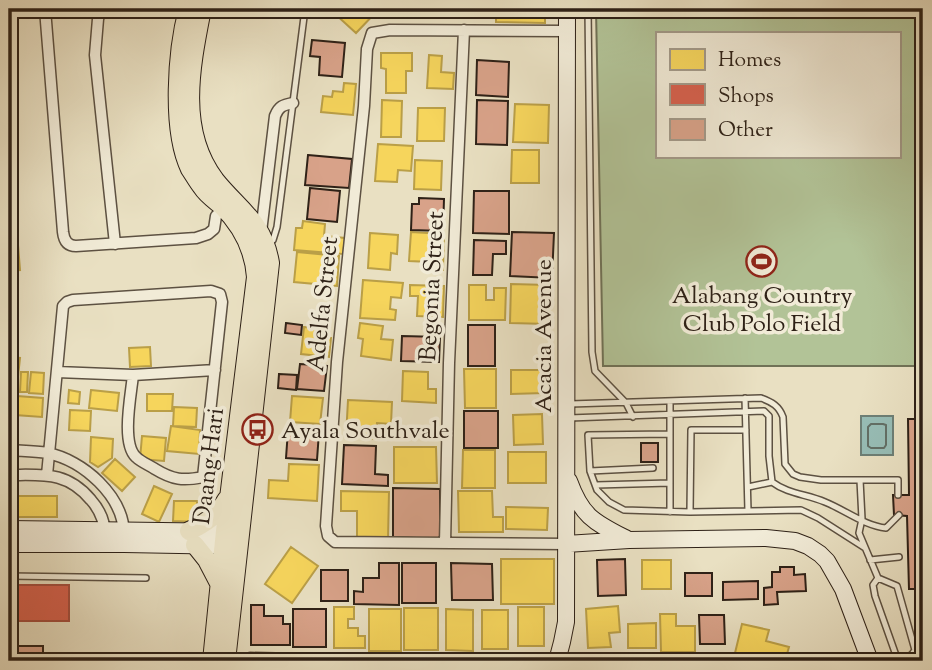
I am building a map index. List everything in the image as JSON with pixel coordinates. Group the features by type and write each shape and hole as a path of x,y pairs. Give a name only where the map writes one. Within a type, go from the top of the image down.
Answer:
{"main road":[{"path":"188,9 177,89 183,147 190,168 204,190 251,219 264,242 270,263 262,277"},
{"path":"202,9 191,73 190,108 196,143 204,163 228,203"},
{"name":"Daang Hari","path":"212,661 220,586 231,539 229,496 262,277"},
{"name":"Daang Hari","path":"226,661 231,539 262,277"},
{"path":"220,586 212,568 192,538 225,504 229,496"}],"street":[{"path":"45,9 64,237 67,243 71,246 191,239 214,229 216,216 228,203"},
{"path":"101,9 95,55 115,244"},
{"name":"Acacia Avenue","path":"557,661 566,622 567,9"},
{"name":"Adelfa Street","path":"566,544 335,542 328,536 326,526 337,362 364,106 367,49 372,33 390,30 567,30"},
{"name":"Begonia Street","path":"445,543 449,363 464,30"},
{"path":"264,242 275,116 282,105 293,103"},
{"path":"47,475 63,306 67,302 211,291 220,294 222,302 203,477 188,480 169,477 136,457 128,437 133,375"},
{"path":"57,372 133,375 215,370"},
{"path":"9,450 48,454 83,469 115,504 120,513 124,537"},
{"path":"566,472 578,502 587,515 629,540"},
{"path":"9,475 47,475 62,477 74,483 86,493 98,510 105,537"},
{"path":"9,530 105,537 231,539"},
{"path":"9,544 105,537"},
{"path":"566,544 629,540 766,538 795,541 808,546 827,561 838,580 870,661"},
{"path":"250,661 250,658 386,661"},
{"path":"680,661 710,661"}],"lane":[{"path":"264,242 293,103 305,9"},
{"path":"588,9 592,352 595,371 626,403 633,417"},
{"path":"745,398 748,511"},
{"path":"566,411 626,403 761,398 776,405 781,412 785,464 793,474 821,480 898,480 898,495"},
{"path":"670,401 670,512"},
{"path":"566,411 633,417 764,411 769,416 772,482"},
{"path":"690,512 691,430 746,430"},
{"path":"670,433 589,435 590,471 597,490 609,502 624,510 801,510 865,548"},
{"path":"590,471 653,468"},
{"path":"860,480 862,519 859,533 878,578 897,586 915,650"},
{"path":"748,487 772,482 793,493 823,501 873,527 886,528 899,515"},
{"path":"596,485 670,483"},
{"path":"870,560 899,557"},
{"path":"9,576 146,578"},
{"path":"878,578 873,585 875,596 898,661 908,658 915,650 923,649"}],"green space":[{"name":"Alabang Country Club Polo Field","path":"596,9 923,9 923,366 603,366"}],"water":[{"path":"861,416 893,416 893,455 861,455"}],"building: Homes":[{"path":"338,9 379,9 356,33 334,13"},
{"path":"496,9 545,9 545,23 496,22"},
{"path":"381,53 412,53 412,71 406,71 406,93 386,93 386,69 381,68"},
{"path":"429,55 442,56 441,72 454,73 453,89 427,88"},
{"path":"344,83 356,84 353,115 321,112 323,96 332,97 333,91 343,92"},
{"path":"382,100 402,101 401,137 381,137"},
{"path":"515,104 549,105 548,143 513,142"},
{"path":"418,108 445,108 444,141 417,141"},
{"path":"378,144 413,146 411,171 398,170 397,182 375,181"},
{"path":"512,150 539,150 539,183 511,183"},
{"path":"415,160 442,161 441,190 414,189"},
{"path":"13,191 15,214 9,214 9,192"},
{"path":"303,221 325,224 324,236 345,238 343,254 294,250 296,228 302,228"},
{"path":"411,232 444,234 443,270 429,269 430,262 409,261"},
{"path":"370,233 398,235 397,254 391,253 390,270 368,268"},
{"path":"18,245 20,270 9,271 9,246"},
{"path":"297,252 339,256 337,286 294,282"},
{"path":"363,280 403,283 401,298 391,297 390,309 396,310 395,320 360,318"},
{"path":"511,284 548,285 548,324 510,323"},
{"path":"410,285 444,286 443,317 417,316 418,296 410,296"},
{"path":"469,285 486,285 486,300 494,300 494,288 506,288 505,320 469,320"},
{"path":"360,323 383,326 381,339 393,340 391,360 361,356 363,339 358,338"},
{"path":"304,327 325,329 324,338 331,338 329,357 301,354"},
{"path":"9,333 18,333 17,355 9,355"},
{"path":"150,347 151,366 130,367 129,348"},
{"path":"9,357 20,358 18,377 9,377"},
{"path":"464,369 496,369 496,408 465,408"},
{"path":"511,370 543,370 544,393 511,394"},
{"path":"403,371 428,372 428,389 436,389 436,403 402,401"},
{"path":"21,372 28,372 27,392 20,392"},
{"path":"31,372 44,373 43,394 29,393"},
{"path":"69,390 80,392 79,404 68,403"},
{"path":"91,390 119,393 117,411 89,408"},
{"path":"147,394 173,394 172,411 147,411"},
{"path":"17,396 43,398 42,417 15,415"},
{"path":"292,396 323,398 320,424 290,422"},
{"path":"348,400 392,402 391,424 377,423 376,439 346,437"},
{"path":"174,407 197,408 196,427 173,426"},
{"path":"70,410 91,411 90,431 69,430"},
{"path":"542,414 543,444 514,445 513,415"},
{"path":"171,426 200,430 199,454 167,451"},
{"path":"142,436 166,438 164,461 140,459"},
{"path":"91,437 113,439 112,458 98,467 90,462"},
{"path":"394,447 436,447 437,483 394,483"},
{"path":"463,450 495,450 495,488 462,488"},
{"path":"508,452 546,452 546,483 508,483"},
{"path":"115,459 135,477 122,491 102,473"},
{"path":"289,464 319,465 317,501 268,498 269,480 288,481"},
{"path":"154,486 172,494 159,522 142,514"},
{"path":"341,491 389,492 388,540 357,539 357,511 341,511"},
{"path":"458,491 492,491 493,517 503,517 503,532 459,532"},
{"path":"9,496 57,496 57,517 9,517"},
{"path":"174,501 197,501 197,522 173,521"},
{"path":"506,507 548,508 547,530 506,529"},
{"path":"291,547 318,566 292,603 265,584"},
{"path":"501,559 554,559 554,604 501,604"},
{"path":"642,560 671,560 671,589 642,589"},
{"path":"618,606 620,632 609,633 611,647 588,648 586,609"},
{"path":"334,607 354,607 354,619 348,619 348,628 358,628 358,636 365,636 365,648 334,648"},
{"path":"518,607 544,607 544,646 518,646"},
{"path":"404,608 438,608 438,650 404,650"},
{"path":"369,609 401,609 401,651 369,651"},
{"path":"446,609 473,610 473,651 446,650"},
{"path":"482,610 508,610 508,649 482,649"},
{"path":"660,614 676,614 676,626 695,626 695,652 661,652"},
{"path":"656,623 656,648 628,648 628,624"},
{"path":"742,624 769,630 766,641 789,647 785,661 758,661 735,653"}],"building: Shops":[{"path":"9,585 69,585 69,621 9,621"}],"building: Other":[{"path":"312,40 345,43 342,77 319,75 320,57 310,56"},
{"path":"477,60 509,62 508,97 476,95"},
{"path":"477,100 508,101 507,145 476,144"},
{"path":"308,155 352,159 349,188 305,185"},
{"path":"310,188 340,191 337,222 307,219"},
{"path":"474,191 509,191 509,234 473,233"},
{"path":"419,198 444,199 443,231 411,230 412,204 419,204"},
{"path":"512,232 554,233 552,278 510,276"},
{"path":"474,240 506,241 506,254 493,254 492,275 473,275"},
{"path":"286,323 302,325 301,335 285,333"},
{"path":"468,325 495,325 495,366 468,366"},
{"path":"402,336 440,337 439,362 401,361"},
{"path":"300,364 327,366 324,391 297,389"},
{"path":"279,374 297,375 296,390 278,388"},
{"path":"464,411 498,411 498,448 464,448"},
{"path":"908,419 923,419 923,589 909,589 907,516 894,515 893,495 909,495"},
{"path":"288,430 319,432 317,460 286,458"},
{"path":"641,443 658,443 658,462 641,462"},
{"path":"344,445 376,446 375,474 388,475 388,486 342,484"},
{"path":"393,488 440,489 440,539 393,537"},
{"path":"625,559 626,595 598,596 597,560"},
{"path":"379,563 399,563 399,605 354,604 354,591 363,592 363,578 379,578"},
{"path":"402,563 436,563 436,603 402,603"},
{"path":"451,563 492,564 493,600 452,600"},
{"path":"780,567 794,567 794,575 805,574 806,591 777,592 778,604 764,605 764,588 772,587 772,572 780,572"},
{"path":"321,570 348,570 348,601 321,601"},
{"path":"685,573 712,573 712,596 685,596"},
{"path":"758,581 758,599 723,600 723,582"},
{"path":"915,589 923,589 923,614 915,614"},
{"path":"251,605 264,605 264,616 283,616 283,624 290,624 290,645 251,645"},
{"path":"293,609 326,609 326,647 293,647"},
{"path":"699,615 724,615 725,644 700,644"},
{"path":"9,646 43,646 43,661 9,661"}],"place":[{"name":"Alabang Country Club Polo Field","path":"762,261"},
{"name":"Ayala Southvale","path":"258,430"}]}
